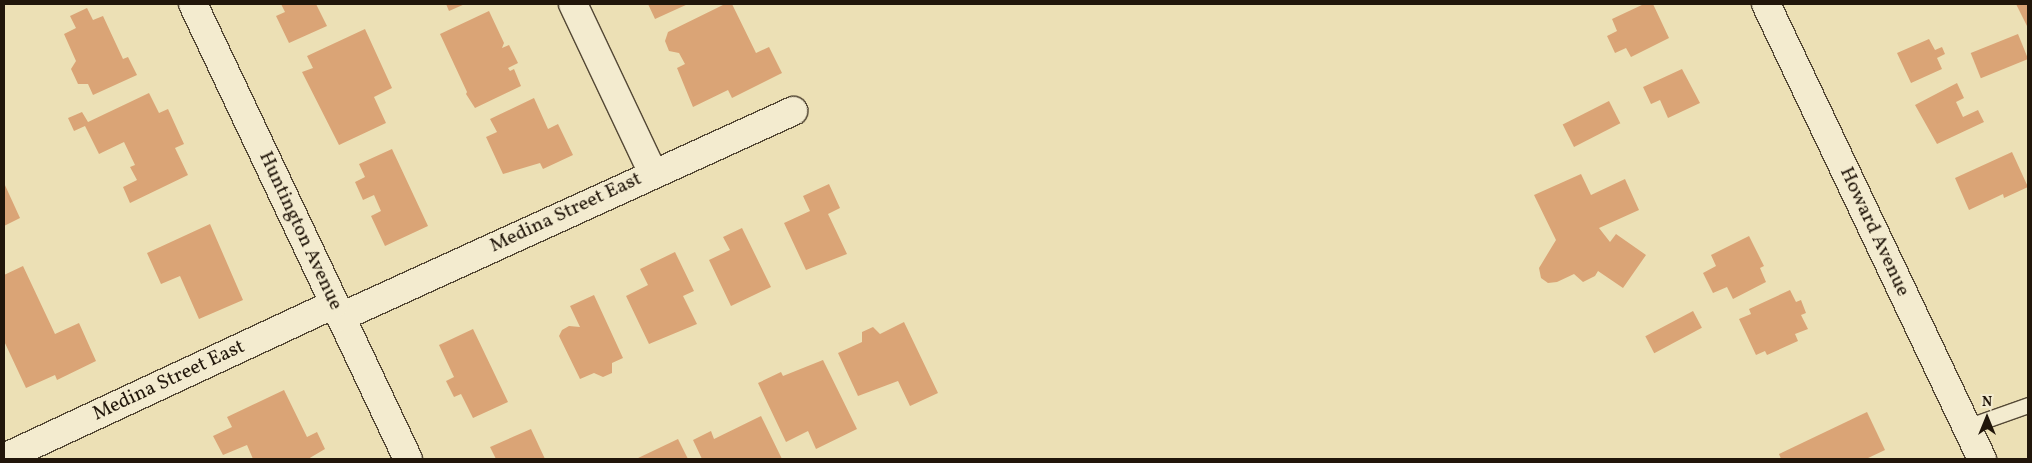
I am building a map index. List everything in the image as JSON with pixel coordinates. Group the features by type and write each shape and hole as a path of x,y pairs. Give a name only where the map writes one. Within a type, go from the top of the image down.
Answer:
{"street":[{"name":"Huntington Avenue","path":"193,4 408,459"},
{"path":"573,4 653,173"},
{"name":"Howard Avenue","path":"1766,4 1982,459"},
{"name":"Medina Street East","path":"4,458 793,111"}],"lane":[{"path":"1966,427 2028,405"}],"building":[{"path":"281,4 316,4 327,26 289,43 276,16 285,12"},
{"path":"446,4 465,4 449,11"},
{"path":"648,4 688,4 655,19"},
{"path":"725,4 732,4 756,53 769,47 782,73 732,98 728,90 693,107 677,68 685,64 679,53 669,51 665,41 668,32"},
{"path":"1644,4 1653,4 1669,38 1631,57 1626,48 1615,53 1607,36 1617,31 1612,19"},
{"path":"2016,4 2028,4 2028,28"},
{"path":"87,8 93,20 103,16 123,59 128,57 137,75 93,95 88,84 78,84 71,69 76,61 64,34 76,28 70,16"},
{"path":"489,11 504,43 502,48 509,45 518,63 508,68 510,71 514,69 521,86 475,108 466,94 467,92 440,34"},
{"path":"365,29 392,88 374,97 386,123 339,145 302,72 313,68 307,56"},
{"path":"2018,34 2028,59 1981,78 1971,53"},
{"path":"1929,39 1935,50 1942,47 1945,54 1937,58 1942,69 1911,83 1897,53"},
{"path":"1682,69 1700,103 1668,118 1660,100 1651,104 1643,87"},
{"path":"1957,83 1964,98 1956,102 1963,117 1978,110 1984,122 1937,144 1915,105"},
{"path":"149,93 159,113 168,109 184,144 175,148 188,175 130,203 123,187 137,180 130,167 135,165 124,142 99,154 85,126 74,131 68,118 82,112 88,122"},
{"path":"534,98 548,129 558,124 573,155 543,169 540,163 503,174 486,137 497,132 490,119"},
{"path":"1609,101 1620,123 1574,147 1563,125"},
{"path":"392,149 428,226 385,246 371,216 381,211 374,195 363,200 355,182 365,177 359,164"},
{"path":"2012,152 2028,187 2004,198 2003,194 1969,210 1955,178"},
{"path":"1581,174 1591,195 1625,179 1639,210 1599,228 1610,242 1616,234 1646,255 1623,288 1598,271 1595,276 1583,282 1574,274 1557,282 1548,283 1541,278 1539,268 1556,240 1534,195"},
{"path":"4,183 20,218 4,226"},
{"path":"829,184 840,208 828,214 847,254 806,270 784,223 810,211 803,196"},
{"path":"210,224 243,300 199,319 180,276 161,284 147,253"},
{"path":"742,228 771,287 731,306 709,260 730,250 723,237"},
{"path":"1749,236 1764,266 1760,268 1766,282 1733,299 1727,287 1713,293 1703,273 1716,266 1711,255"},
{"path":"675,252 694,291 683,296 697,324 649,344 626,296 648,285 640,269"},
{"path":"23,266 55,334 79,323 96,361 57,380 55,375 26,388 4,341 4,275"},
{"path":"1790,290 1796,302 1801,300 1806,313 1801,315 1808,329 1795,334 1798,341 1767,355 1765,351 1756,355 1739,319 1751,314 1749,309"},
{"path":"594,295 623,358 612,363 612,373 603,377 594,373 580,379 559,336 562,330 569,326 580,327 570,306"},
{"path":"1693,311 1702,328 1654,353 1645,336"},
{"path":"904,322 938,393 910,406 898,381 858,396 838,353 862,342 862,332 873,327 880,334"},
{"path":"473,329 508,402 473,418 461,394 454,397 446,381 454,377 439,345"},
{"path":"823,360 857,429 816,449 808,431 786,442 758,383 781,372 783,376"},
{"path":"284,390 307,437 317,432 325,449 308,459 253,459 247,445 223,455 213,436 232,427 227,417"},
{"path":"1867,412 1885,450 1866,459 1781,459 1779,454"},
{"path":"761,416 782,459 702,459 693,440 711,431 714,439"},
{"path":"531,429 545,459 496,459 490,447"},
{"path":"678,439 688,459 636,459"}]}
